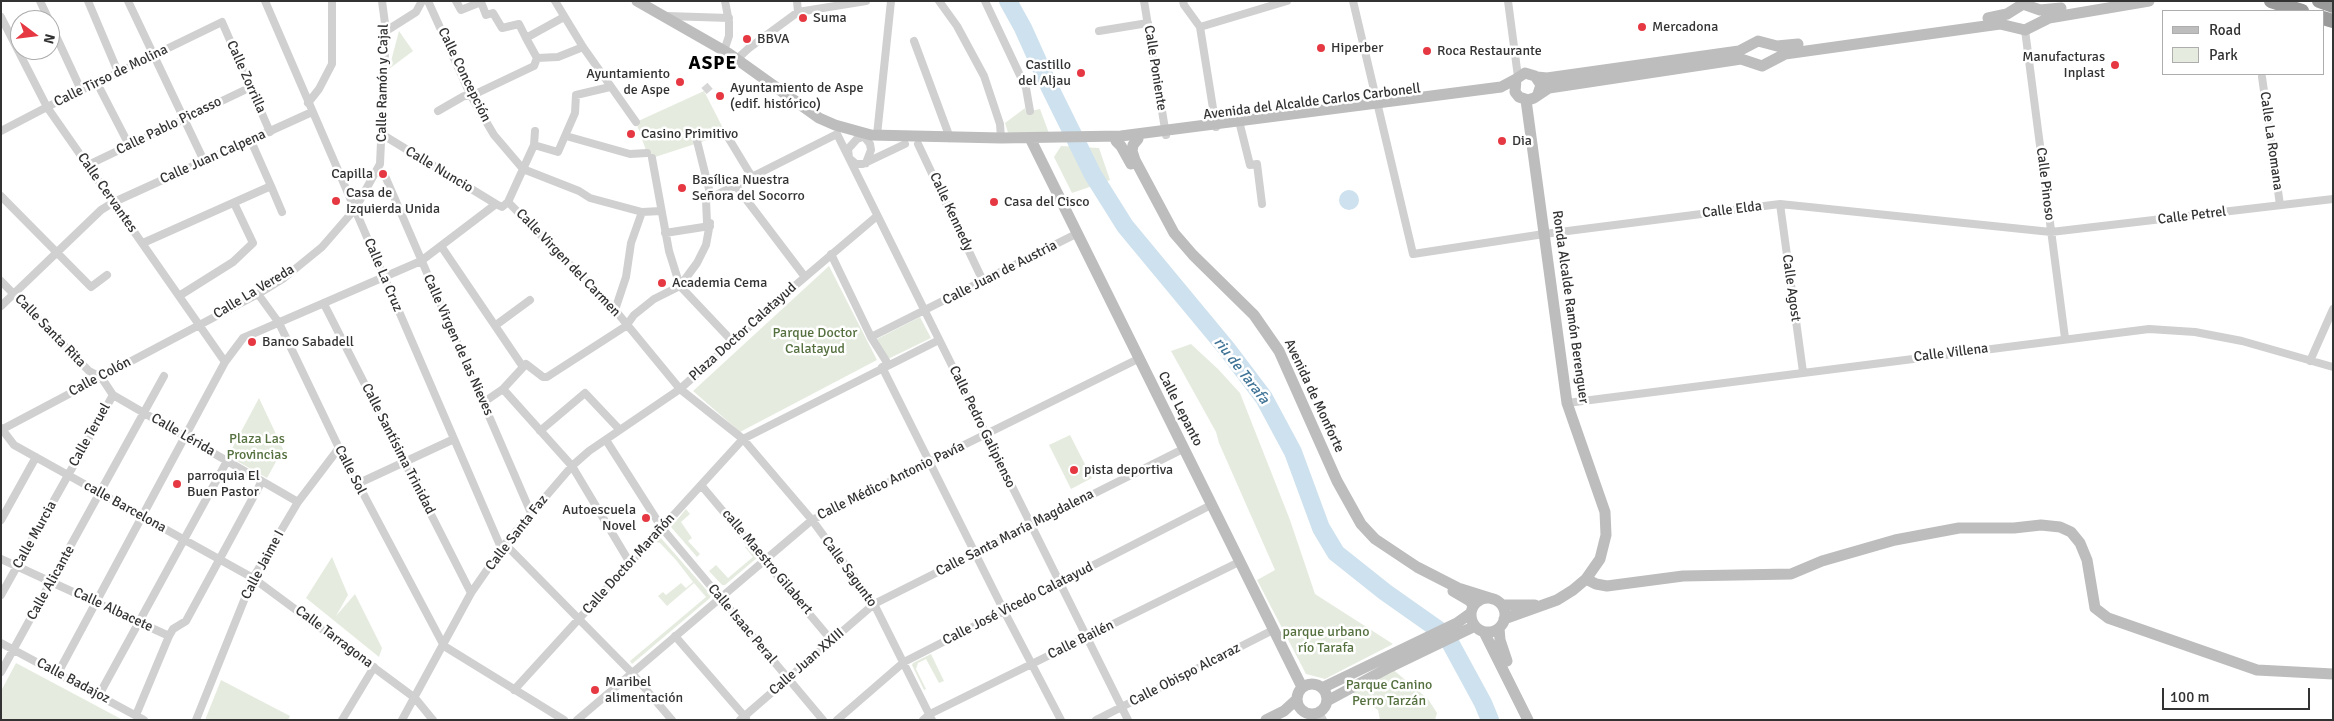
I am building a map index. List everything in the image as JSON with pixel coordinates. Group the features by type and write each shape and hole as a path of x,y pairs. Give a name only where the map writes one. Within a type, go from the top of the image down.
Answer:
{"highway":[{"path":"2272,1 2299,10"},
{"path":"2319,1 2333,6"}],"street":[{"path":"88,1 118,72"},
{"path":"128,1 204,161"},
{"name":"Calle La Cruz","path":"265,1 454,439 503,547"},
{"path":"308,102 320,89 332,64 332,1"},
{"name":"Calle Ramón y Cajal","path":"382,1 386,30 383,170"},
{"path":"386,30 416,12 422,1"},
{"name":"Calle Concepción","path":"428,1 471,96 494,135 523,170"},
{"path":"438,111 464,96 471,96 534,66 537,58 520,24 502,28 493,13 486,14 481,2 461,10 456,1"},
{"path":"555,1 583,47 636,122"},
{"path":"637,1 737,59 820,118 837,134"},
{"path":"724,51 729,36 729,18 725,1"},
{"path":"797,1 798,12"},
{"path":"737,59 798,12 866,1"},
{"path":"866,163 871,154 866,136 891,1"},
{"path":"939,1 957,26 988,88 1000,124 1001,138"},
{"path":"985,1 1026,88 1030,111"},
{"name":"Calle Poniente","path":"1144,1 1166,133"},
{"path":"1183,1 1200,27 1216,126"},
{"path":"1200,27 1287,1"},
{"path":"1353,1 1378,106"},
{"path":"1508,1 1520,77"},
{"path":"1513,1 1520,77 1514,87 1521,97 1534,98 1549,88 1741,59 1762,66 1785,54 2000,24 2025,26 2049,18 2149,1"},
{"path":"1520,77 1547,78 1739,51 1758,41 1770,45 1785,46 2001,16 2018,5 2026,4 2033,8 2047,10 2115,1"},
{"path":"2018,5 2011,18 2025,26"},
{"path":"2025,26 2036,15 2033,8"},
{"path":"660,16 729,18"},
{"name":"Calle Cervantes","path":"1,17 47,107 225,362"},
{"path":"526,38 564,17"},
{"name":"Calle Tirso de Molina","path":"1,131 222,22"},
{"name":"Calle Zorrilla","path":"222,22 270,132"},
{"path":"1099,30 1148,23"},
{"name":"Calle Pinoso","path":"2025,26 2065,338"},
{"path":"914,41 950,138"},
{"path":"60,45 81,90"},
{"path":"1770,45 1773,53 1771,61"},
{"path":"1750,62 1748,54 1751,46"},
{"path":"537,58 558,57 583,47"},
{"name":"Avenida del Alcalde Carlos Carbonell","path":"1378,106 1500,87 1520,77"},
{"path":"1537,77 1540,85 1538,94"},
{"name":"Calle La Romana","path":"2262,77 2280,206"},
{"path":"97,82 129,145"},
{"name":"Calle Pablo Picasso","path":"88,165 251,87"},
{"path":"534,145 558,152 575,113 576,95 610,87"},
{"name":"Avenida del Alcalde Carlos Carbonell","path":"1116,139 1378,106 1501,94 1521,97"},
{"name":"Ronda Alcalde Ramón Berenguer","path":"1502,623 1574,590 1600,559 1606,535 1605,512 1567,403 1544,234 1521,97"},
{"name":"Calle Elda","path":"1378,106 1414,254 1544,234 1780,204 2051,232"},
{"name":"Calle Juan Calpena","path":"1,306 101,210 114,202 312,112"},
{"path":"820,118 866,136 905,144 1116,139"},
{"path":"1240,123 1250,165 1257,164 1262,204"},
{"path":"58,673 225,362 243,338 421,261 496,204 502,207 508,202 534,145 535,131"},
{"name":"Avenida del Alcalde Carlos Carbonell","path":"1116,139 1138,139 1166,133"},
{"path":"726,134 752,177"},
{"path":"441,246 525,366 543,377 547,377 626,326 634,314 654,299 680,286 704,252 710,226 710,223 708,223 706,200 837,134 1001,138 1031,141"},
{"name":"Calle Pedro Galipienso","path":"837,134 1128,720"},
{"name":"Calle Nuncio","path":"383,135 496,204"},
{"path":"566,136 630,154 650,156 665,233 680,286 733,342"},
{"path":"866,136 849,145 849,158 856,164 866,163 905,144"},
{"name":"Avenida de Monforte","path":"1116,139 1174,241 1250,317 1262,333 1275,354 1345,510 1356,526 1389,555 1411,569 1461,595 1472,610"},
{"name":"Avenida de Monforte","path":"1138,139 1133,145 1132,151 1135,160 1174,233 1193,255 1254,315 1279,351 1336,481 1361,524 1376,539 1417,567 1458,588 1497,602"},
{"path":"251,141 282,212"},
{"path":"697,141 711,197"},
{"name":"Calle Lepanto","path":"1031,141 1302,687"},
{"name":"Calle Kennedy","path":"918,144 983,281"},
{"name":"Calle La Vereda","path":"199,325 284,278 322,247 355,209 383,170"},
{"name":"Calle Virgen de las Nieves","path":"383,170 531,513"},
{"path":"523,170 579,191 590,198 642,212 661,211"},
{"path":"143,243 271,186"},
{"path":"736,186 805,277"},
{"path":"1,196 91,287 107,275"},
{"name":"Calle Petrel","path":"2051,232 2333,200"},
{"name":"Calle Virgen del Carmen","path":"508,202 615,310 626,326 680,389"},
{"path":"179,296 233,262 253,243 234,203"},
{"name":"Calle Agost","path":"1780,204 1803,372"},
{"path":"615,310 626,277 631,243 642,212"},
{"name":"Plaza Doctor Calatayud","path":"743,439 680,389 831,254 877,216"},
{"path":"665,233 710,226"},
{"name":"Calle Juan de Austria","path":"871,337 925,312 1076,234"},
{"path":"831,254 885,366 928,462 1060,720"},
{"name":"Calle Santa Rita","path":"1,281 89,371 101,376"},
{"name":"Calle Sol","path":"258,294 279,323 357,484 444,646"},
{"path":"496,325 530,300"},
{"name":"Calle Santísima Trinidad","path":"324,304 471,593"},
{"path":"2310,361 2333,309"},
{"name":"Calle Colón","path":"2,429 199,325"},
{"name":"Calle Villena","path":"1567,403 2065,338 2149,329 2175,330 2242,341 2333,367"},
{"path":"743,439 939,340"},
{"name":"Calle Médico Antonio Pavía","path":"577,720 812,520 1138,359"},
{"path":"484,402 503,388 525,366"},
{"name":"Calle Lérida","path":"101,376 113,395 298,502"},
{"name":"Calle Alicante","path":"1,672 164,376"},
{"path":"503,388 572,466 630,563"},
{"name":"Calle Santa Faz","path":"402,720 444,646 471,593 503,547 531,513 572,466 619,429 680,389"},
{"path":"540,431 585,394 619,429"},
{"name":"Calle Teruel","path":"68,475 113,395"},
{"name":"calle Barcelona","path":"2,429 14,445 253,578"},
{"path":"357,484 454,439"},
{"name":"Calle Doctor Marañón","path":"514,690 743,439"},
{"name":"Calle Sagunto","path":"743,439 812,520 874,604 904,662 928,718"},
{"name":"Calle Isaac Peral","path":"606,440 662,528 823,720"},
{"name":"Calle Jaime I","path":"196,720 253,578 298,502 339,448"},
{"name":"Calle Santa María Magdalena","path":"874,604 1183,449"},
{"path":"1,520 36,457"},
{"path":"99,696 228,461"},
{"name":"Calle Murcia","path":"1,595 68,475"},
{"path":"136,715 173,629 186,621 262,481"},
{"name":"calle Maestro Gilabert","path":"701,485 766,559 832,640"},
{"name":"Calle José Vicedo Calatayud","path":"837,720 904,662 1211,505"},
{"path":"1586,578 1596,584 1607,586 1684,576 1791,574 1822,561 1894,540 1959,528 2014,528 2040,525 2060,527 2071,532 2080,543 2086,560 2095,608 2108,618 2257,670 2333,674"},
{"path":"503,547 579,619 632,673 672,720"},
{"name":"Calle Albacete","path":"1,559 170,636"},
{"name":"Calle Bailén","path":"928,718 1032,664 1240,562"},
{"name":"Calle Tarragona","path":"253,578 415,698 433,720"},
{"path":"1266,720 1284,711 1296,700 1302,687 1312,684 1322,688 1457,623 1482,599 1497,602 1544,604"},
{"path":"1497,602 1502,623 1500,640 1526,715"},
{"name":"Calle Juan XXIII","path":"744,718 874,604"},
{"path":"1472,610 1472,620 1480,629 1526,715"},
{"path":"1281,720 1303,712 1321,716 1327,702 1381,671 1480,629 1493,632 1502,623"},
{"name":"Calle Obispo Alcaraz","path":"1096,720 1273,630"},
{"path":"676,636 744,718"},
{"name":"Calle Badajoz","path":"1,643 144,720"},
{"path":"444,646 564,720"},
{"path":"342,720 374,667"},
{"path":"1322,688 1327,702"},
{"path":"1296,700 1303,712"}],"green space":[{"path":"399,31 413,51 389,69 391,61"},
{"path":"704,91 726,134 649,159 636,122"},
{"path":"1025,108 1026,112 1040,109 1050,136 1009,136 1005,123"},
{"path":"1061,146 1099,148 1110,180 1072,193 1054,157"},
{"name":"Parque Doctor Calatayud","path":"829,266 877,360 740,432 693,391"},
{"path":"920,317 931,338 886,360 875,340"},
{"name":"parque urbano río Tarafa","path":"1191,344 1240,393 1290,520 1315,594 1393,644 1325,679 1306,674 1257,580 1275,570 1219,443 1216,432 1171,351"},
{"name":"Plaza Las Provincias","path":"259,398 283,449 267,478 228,456"},
{"name":"pista deportiva","path":"1070,435 1092,478 1071,489 1049,445"},
{"path":"686,509 690,514 681,522 692,538 688,541 700,554 697,557 671,527"},
{"path":"661,538 711,595 710,598 632,664 630,661 706,597 694,583 667,606 658,596 663,592 666,595 681,583 686,588 693,582 676,560 660,543 656,542"},
{"path":"747,545 758,557 725,585 722,585 709,571 716,565 728,578 753,557 745,547"},
{"path":"332,557 348,595 336,616 355,594 382,648 379,657 306,598"},
{"path":"931,654 944,681 939,683 926,659 918,663 916,669 926,689 924,690 912,665"},
{"path":"16,663 123,720 1,720 1,691"},
{"name":"Parque Canino Perro Tarzán","path":"1390,667 1428,699 1437,713 1435,720 1380,720 1378,710 1347,689"},
{"path":"221,680 290,716 288,720 205,720"}],"water":[{"path":"1349,190 1356,193 1359,200 1356,207 1349,210 1342,207 1339,200 1342,193"}],"waterway":[{"name":"riu de Tarafa","path":"1008,1 1023,28 1093,175 1125,226 1227,349 1264,398 1293,452 1321,528 1336,553 1385,592 1446,635 1483,703 1490,720"}],"tunnel":[{"path":"704,91 711,85"}],"place":[{"name":"Suma","path":"803,18"},
{"name":"Mercadona","path":"1642,27"},
{"name":"BBVA","path":"747,39"},
{"name":"Hiperber","path":"1321,48"},
{"name":"Roca Restaurante","path":"1427,51"},
{"name":"Manufacturas Inplast","path":"2115,65"},
{"name":"Castillo del Aljau","path":"1081,73"},
{"name":"Ayuntamiento de Aspe","path":"680,82"},
{"name":"Ayuntamiento de Aspe (edif. histórico)","path":"720,96"},
{"name":"Casino Primitivo","path":"631,134"},
{"name":"Dia","path":"1502,141"},
{"name":"Capilla","path":"383,174"},
{"name":"Basílica Nuestra Señora del Socorro","path":"682,188"},
{"name":"Casa de Izquierda Unida","path":"336,201"},
{"name":"Casa del Cisco","path":"994,202"},
{"name":"Academia Cema","path":"662,283"},
{"name":"Banco Sabadell","path":"252,342"},
{"name":"pista deportiva","path":"1074,470"},
{"name":"parroquia El Buen Pastor","path":"177,484"},
{"name":"Autoescuela Novel","path":"646,518"},
{"name":"Maribel alimentación","path":"595,690"}],"district":[{"name":"ASPE","path":"713,64"}]}
